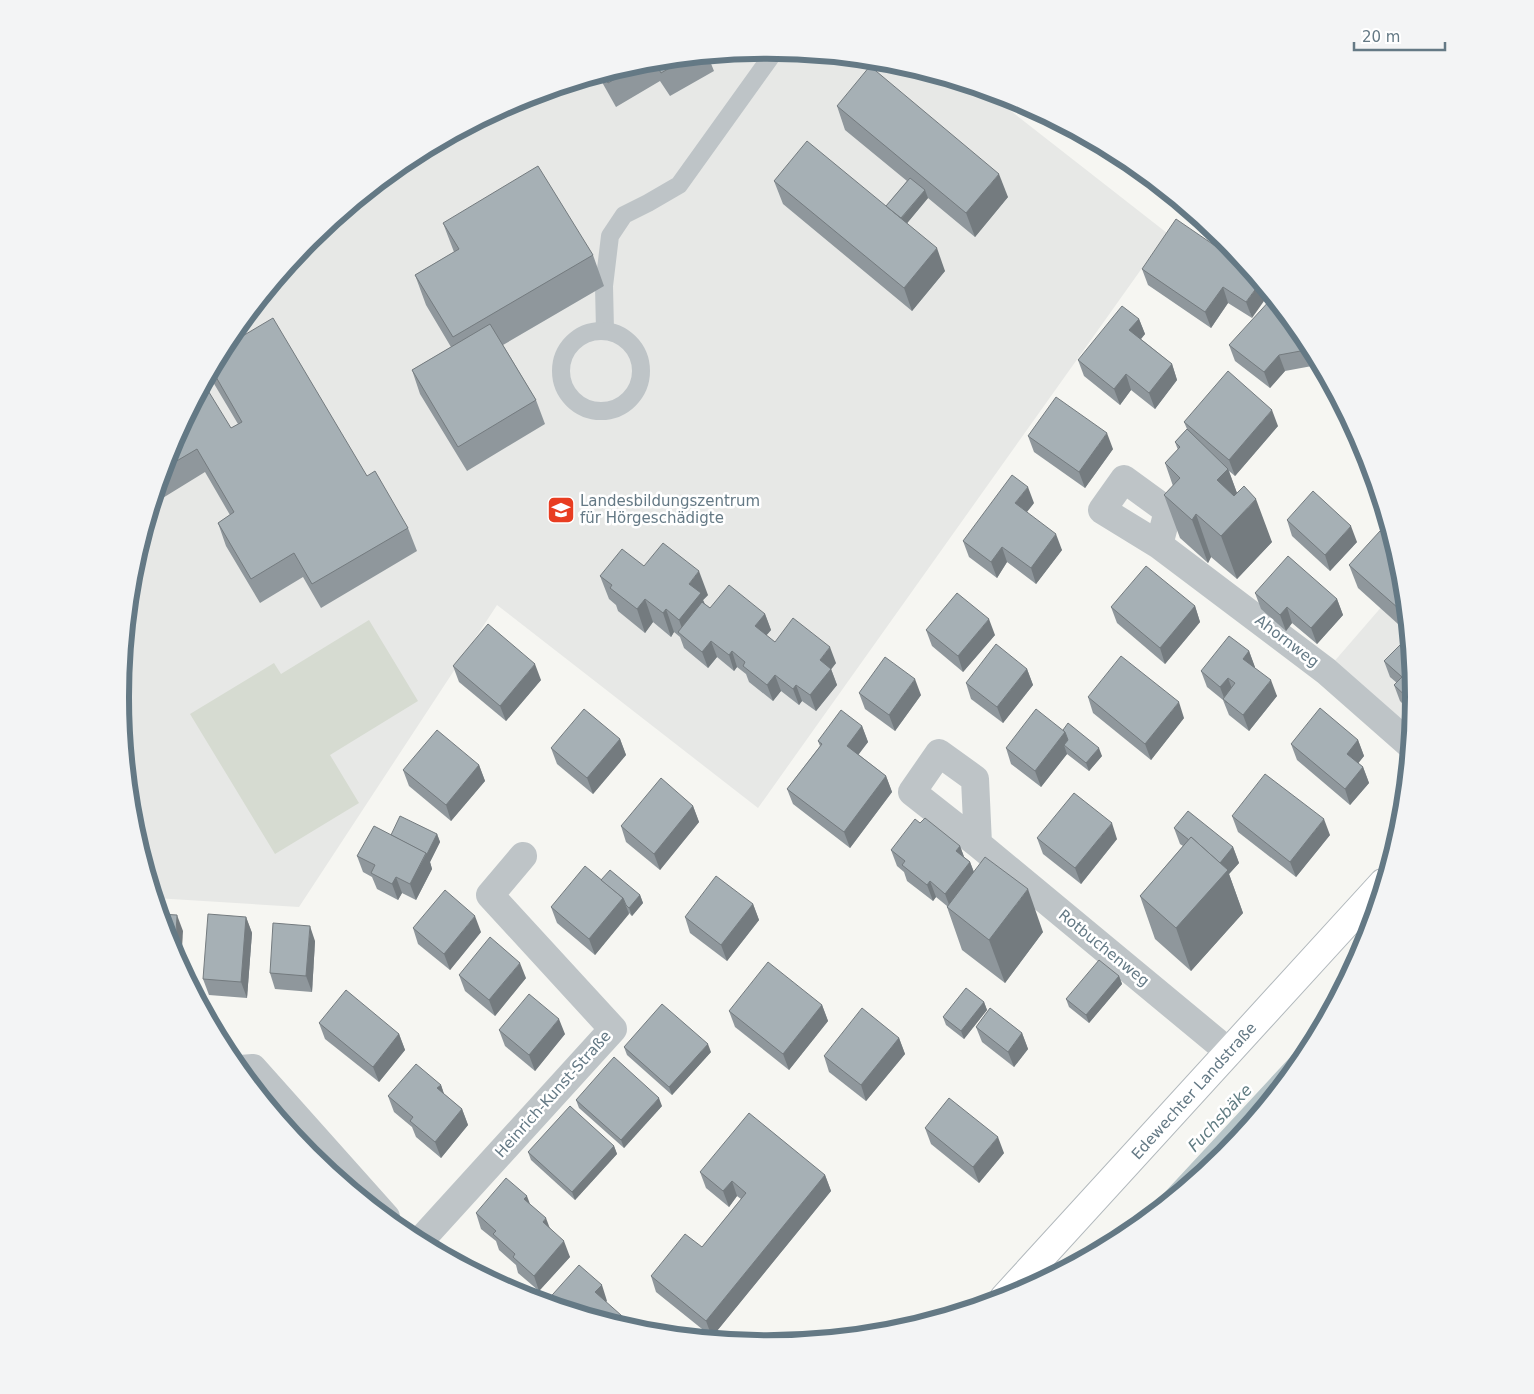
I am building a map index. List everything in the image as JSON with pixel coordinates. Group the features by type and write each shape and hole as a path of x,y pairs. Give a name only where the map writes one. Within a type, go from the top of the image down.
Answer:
{"main road":[{"name":"Edewechter Landstraße","path":"1016,1284 1373,895"}],"street":[{"name":"Ahornweg","path":"1159,545 1326,671 1404,740"},
{"name":"Rotbuchenweg","path":"978,844 1229,1052"},
{"name":"Heinrich-Kunst-Straße","path":"425,1236 613,1029 490,895 523,856"},
{"path":"248,1068 253,1068 362,1190"}],"lane":[{"path":"605,330 604,286 610,236 624,215 679,185 769,59"},
{"path":"605,330 618,334 629,341 637,352 641,364 641,378 637,390 629,401 618,408 605,412 591,410 579,405 569,396 562,384 560,371 562,358 569,346 579,336 591,331 605,330"}],"shaded area":[{"name":"Landesbildungszentrum für Hörgeschädigte","path":"725,60 809,60 850,64 932,80 1001,104 1167,233 758,808 497,605 299,907 162,898 150,862 134,780 130,739 129,697 130,655 134,614 150,532 163,492 177,453 214,378 236,342 287,276 346,217 378,191 412,166 448,144 485,125 523,107 602,80 684,64"},
{"path":"1396,590 1404,655 1404,737 1326,671"},
{"path":"369,620 418,701 330,755 359,803 275,854 190,714 274,663 281,674"}],"building":[{"path":"674,66 661,73 658,68"},
{"path":"869,67 872,68 999,174 966,213 837,106"},
{"path":"620,76 608,83 605,79"},
{"path":"807,141 937,248 904,288 774,181"},
{"path":"538,166 593,255 453,337 415,275 459,249 443,223"},
{"path":"910,178 925,190 901,218 886,206"},
{"path":"1176,219 1223,251 1257,288 1246,302 1223,287 1205,312 1142,269"},
{"path":"1268,302 1303,351 1279,355 1264,372 1229,345"},
{"path":"1122,306 1139,319 1129,330 1172,364 1149,393 1126,374 1114,389 1078,360"},
{"path":"273,318 367,476 375,471 408,528 312,584 294,553 251,579 218,523 234,512 197,449 173,463 208,390 231,428 242,422 215,376 239,338"},
{"path":"490,324 536,400 458,447 412,370"},
{"path":"1228,371 1272,410 1229,460 1184,422"},
{"path":"1056,397 1107,433 1079,472 1028,436"},
{"path":"1187,429 1228,469 1217,480 1234,496 1244,486 1256,499 1221,536 1196,514 1192,520 1164,495 1180,478 1165,463 1180,447 1175,442"},
{"path":"1012,475 1028,487 1015,503 1056,534 1031,568 1002,547 991,562 963,541"},
{"path":"1313,491 1351,526 1325,555 1287,520"},
{"path":"1380,531 1385,535 1399,609 1349,565"},
{"path":"663,543 699,571 689,584 701,593 679,620 666,609 663,613 645,599 637,609 610,588 612,585 600,576 622,549 644,566"},
{"path":"1288,556 1337,599 1311,628 1287,607 1280,615 1255,593"},
{"path":"1146,566 1195,606 1160,648 1111,607"},
{"path":"729,585 765,614 755,626 775,642 793,618 830,647 820,660 831,669 810,695 796,685 793,689 775,675 767,685 743,666 745,662 732,651 729,655 711,641 702,652 678,632 702,602 710,608"},
{"path":"957,593 989,619 958,656 926,630"},
{"path":"488,624 535,664 500,706 453,666"},
{"path":"1229,636 1249,651 1243,659 1271,680 1243,715 1223,699 1235,683 1228,678 1220,687 1201,671"},
{"path":"1403,642 1405,695 1394,685 1402,677 1384,661"},
{"path":"996,644 1027,669 997,707 966,683"},
{"path":"1121,656 1179,702 1145,744 1088,697"},
{"path":"885,657 915,679 889,715 859,693"},
{"path":"1320,708 1358,740 1347,754 1363,767 1345,789 1291,744"},
{"path":"584,709 620,739 587,778 551,748"},
{"path":"1036,709 1065,732 1035,771 1006,748"},
{"path":"841,710 862,726 847,746 886,776 844,832 787,789 822,744 818,741"},
{"path":"1068,723 1099,748 1086,763 1064,745 1068,740 1063,730"},
{"path":"437,730 479,765 446,805 403,770"},
{"path":"1265,774 1324,819 1290,862 1232,816"},
{"path":"661,778 693,806 654,854 621,826"},
{"path":"1074,793 1112,823 1075,868 1037,838"},
{"path":"1188,811 1233,847 1220,863 1191,837 1189,840 1174,828"},
{"path":"400,816 437,834 427,854 391,835"},
{"path":"925,818 960,846 956,851 970,862 945,894 930,881 927,885 902,865 905,861 891,850 915,819 920,823"},
{"path":"374,826 426,853 410,884 396,877 392,884 371,873 375,865 357,856"},
{"path":"1191,837 1228,870 1176,928 1140,896"},
{"path":"985,857 1028,889 989,940 947,907"},
{"path":"585,866 623,898 589,939 551,907"},
{"path":"610,870 640,895 629,908 623,898 601,880"},
{"path":"716,876 753,904 721,945 685,917"},
{"path":"445,890 475,916 444,954 413,928"},
{"path":"167,914 177,915 176,938"},
{"path":"208,914 246,917 241,982 203,979"},
{"path":"273,923 310,926 306,976 270,973"},
{"path":"490,937 520,963 489,1000 459,975"},
{"path":"1099,960 1119,976 1086,1015 1066,999"},
{"path":"768,962 822,1005 783,1054 729,1011"},
{"path":"966,988 984,1002 961,1031 943,1017"},
{"path":"346,990 399,1034 373,1067 319,1023"},
{"path":"529,994 559,1019 529,1055 499,1030"},
{"path":"662,1004 708,1044 669,1087 624,1047"},
{"path":"862,1008 899,1038 861,1085 824,1056"},
{"path":"990,1008 1022,1033 1008,1052 976,1027"},
{"path":"614,1057 659,1098 621,1140 576,1100"},
{"path":"416,1064 441,1085 437,1088 462,1109 435,1142 410,1121 413,1117 388,1096"},
{"path":"949,1098 998,1137 973,1167 925,1128"},
{"path":"570,1106 614,1146 572,1192 528,1152"},
{"path":"749,1113 825,1175 706,1321 651,1276 685,1234 702,1247 746,1193 732,1181 723,1191 700,1172"},
{"path":"506,1178 527,1196 524,1199 546,1218 543,1222 564,1241 534,1276 513,1257 515,1254 493,1234 496,1231 476,1213"},
{"path":"579,1265 602,1285 595,1292 626,1319 602,1314 550,1297"}],"waterway":[{"name":"Fuchsbäke","path":"1176,1187 1286,1068"}],"place":[{"name":"Landesbildungszentrum für Hörgeschädigte","path":"561,510"}]}
